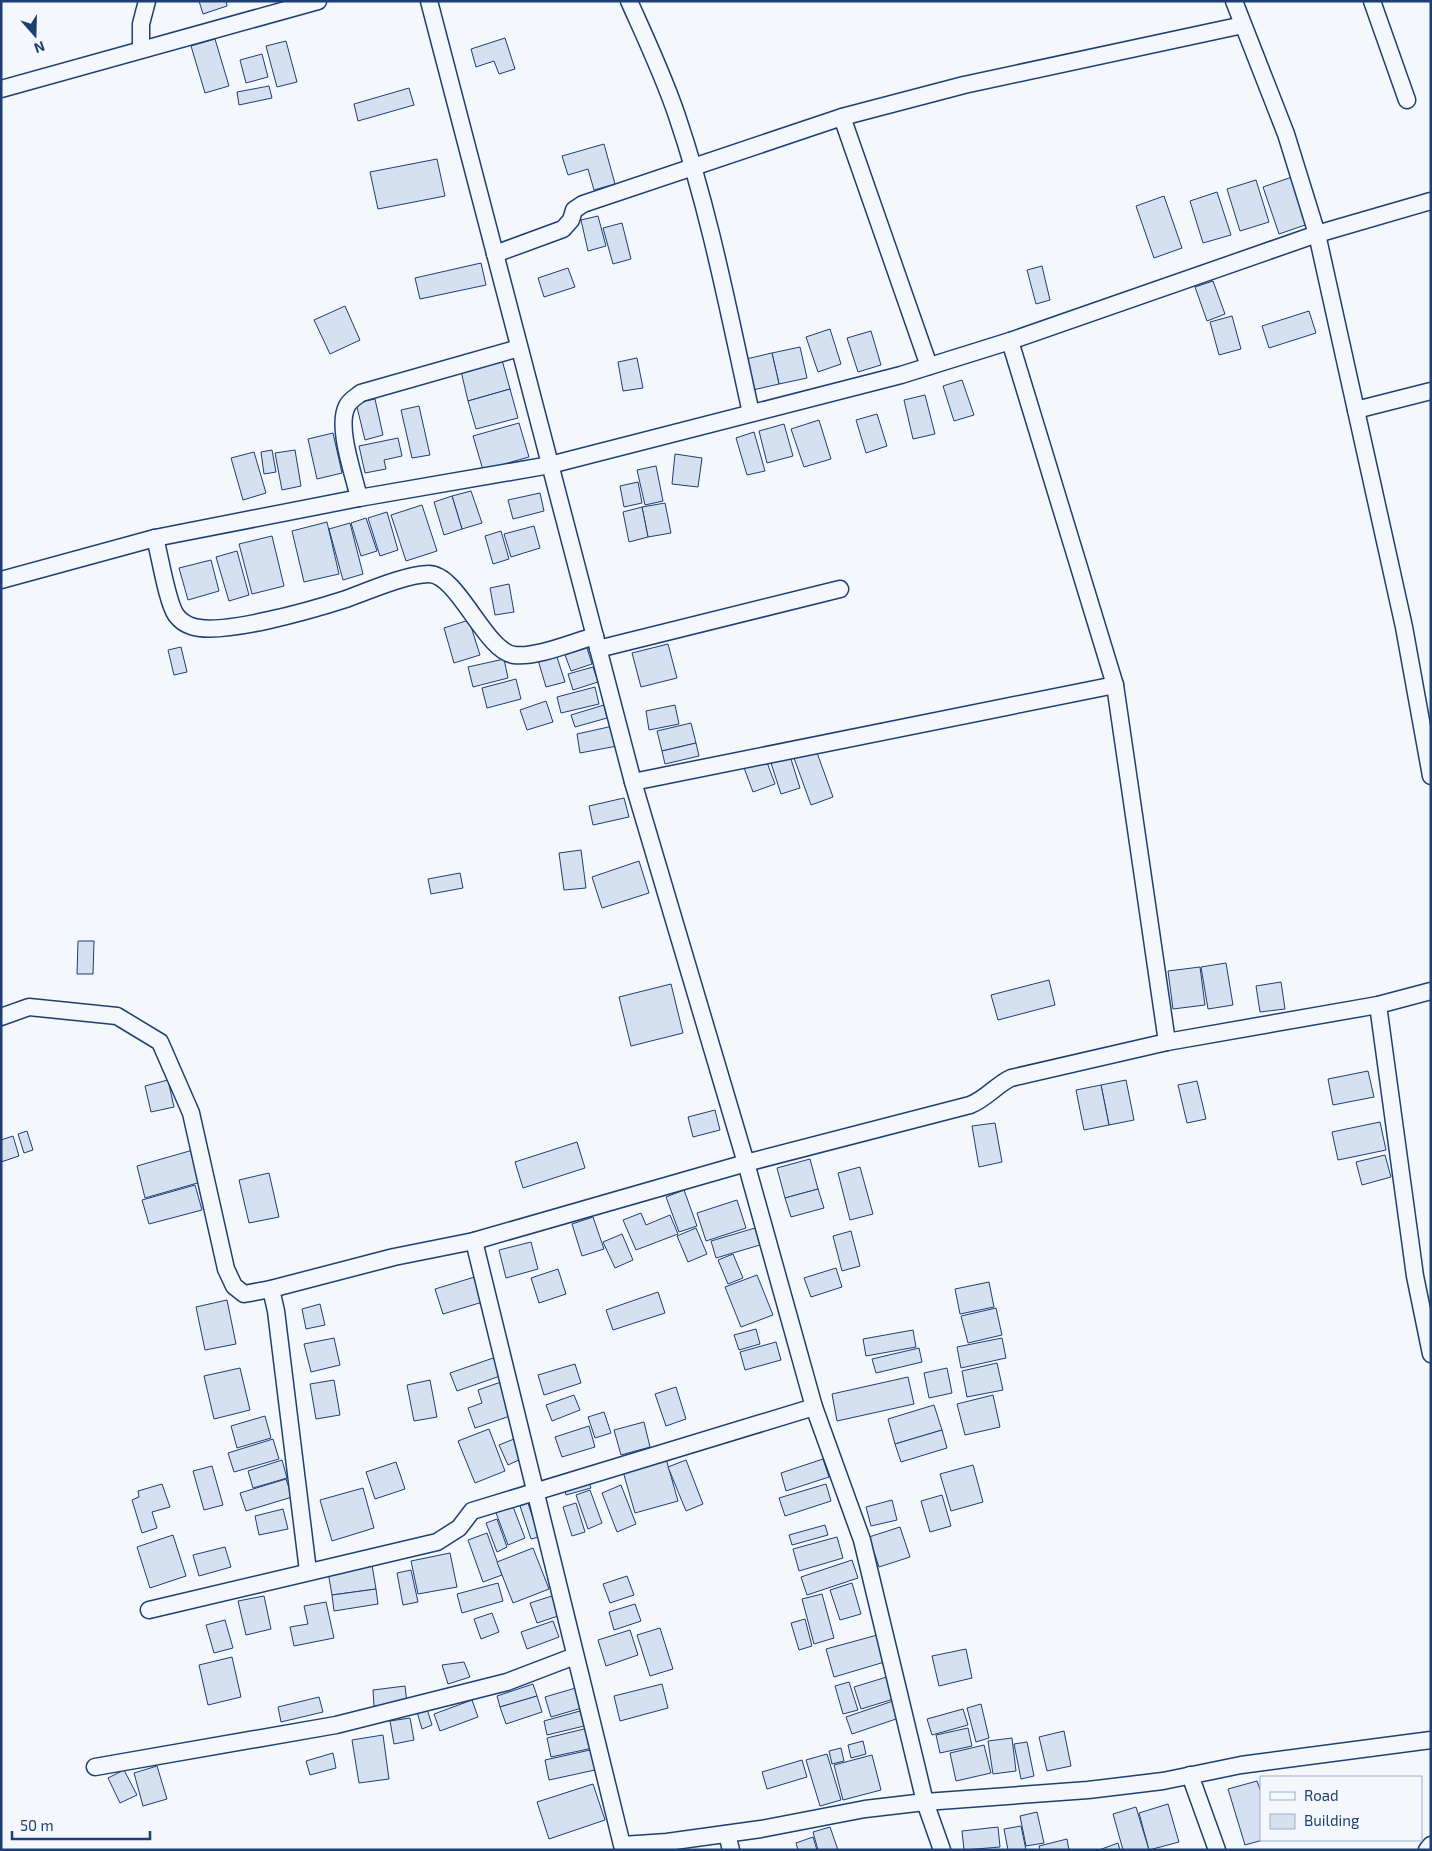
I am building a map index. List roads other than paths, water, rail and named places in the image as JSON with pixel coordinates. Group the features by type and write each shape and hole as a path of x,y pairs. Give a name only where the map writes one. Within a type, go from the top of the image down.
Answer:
{"street":[{"path":"141,49 141,24 147,1"},
{"path":"1,89 318,1"},
{"path":"429,1 633,782 746,1164 814,1407 862,1540 925,1802 942,1850"},
{"path":"629,1 663,77 693,166 720,265 751,413"},
{"path":"1234,1 1286,134 1317,234 1404,627 1431,776"},
{"path":"1372,1 1408,100"},
{"path":"495,254 563,228 571,220 574,210 583,204 842,117 964,85 1244,25"},
{"path":"842,117 929,366"},
{"path":"1,580 155,538 359,498 550,465 929,366 1010,341 1317,234 1431,201"},
{"path":"1010,341 1115,685 1167,1042"},
{"path":"359,498 343,428 344,413 348,404 354,398 361,393 519,348"},
{"path":"1356,410 1431,391"},
{"path":"155,538 175,614 191,626 209,628 240,625 344,599 377,587 431,574 441,578 456,594 502,652 514,655 596,643 840,589"},
{"path":"633,782 1115,685"},
{"path":"1,1017 29,1007 117,1016 160,1042 191,1113 226,1269 234,1286 244,1294 271,1289 394,1257 474,1241 746,1164 970,1105 978,1102 996,1085 1010,1078 1167,1042 1378,1005 1431,991"},
{"path":"1378,1005 1415,1276 1431,1354"},
{"path":"474,1241 622,1847 667,1842 729,1842 865,1809 925,1802 1088,1790 1163,1781 1241,1764 1431,1740"},
{"path":"271,1289 276,1311 308,1571"},
{"path":"149,1610 437,1542 459,1528 472,1511 814,1407"},
{"path":"95,1767 336,1724 507,1682 575,1656"},
{"path":"1190,1776 1217,1850"},
{"path":"1427,1850 1431,1845"}]}
